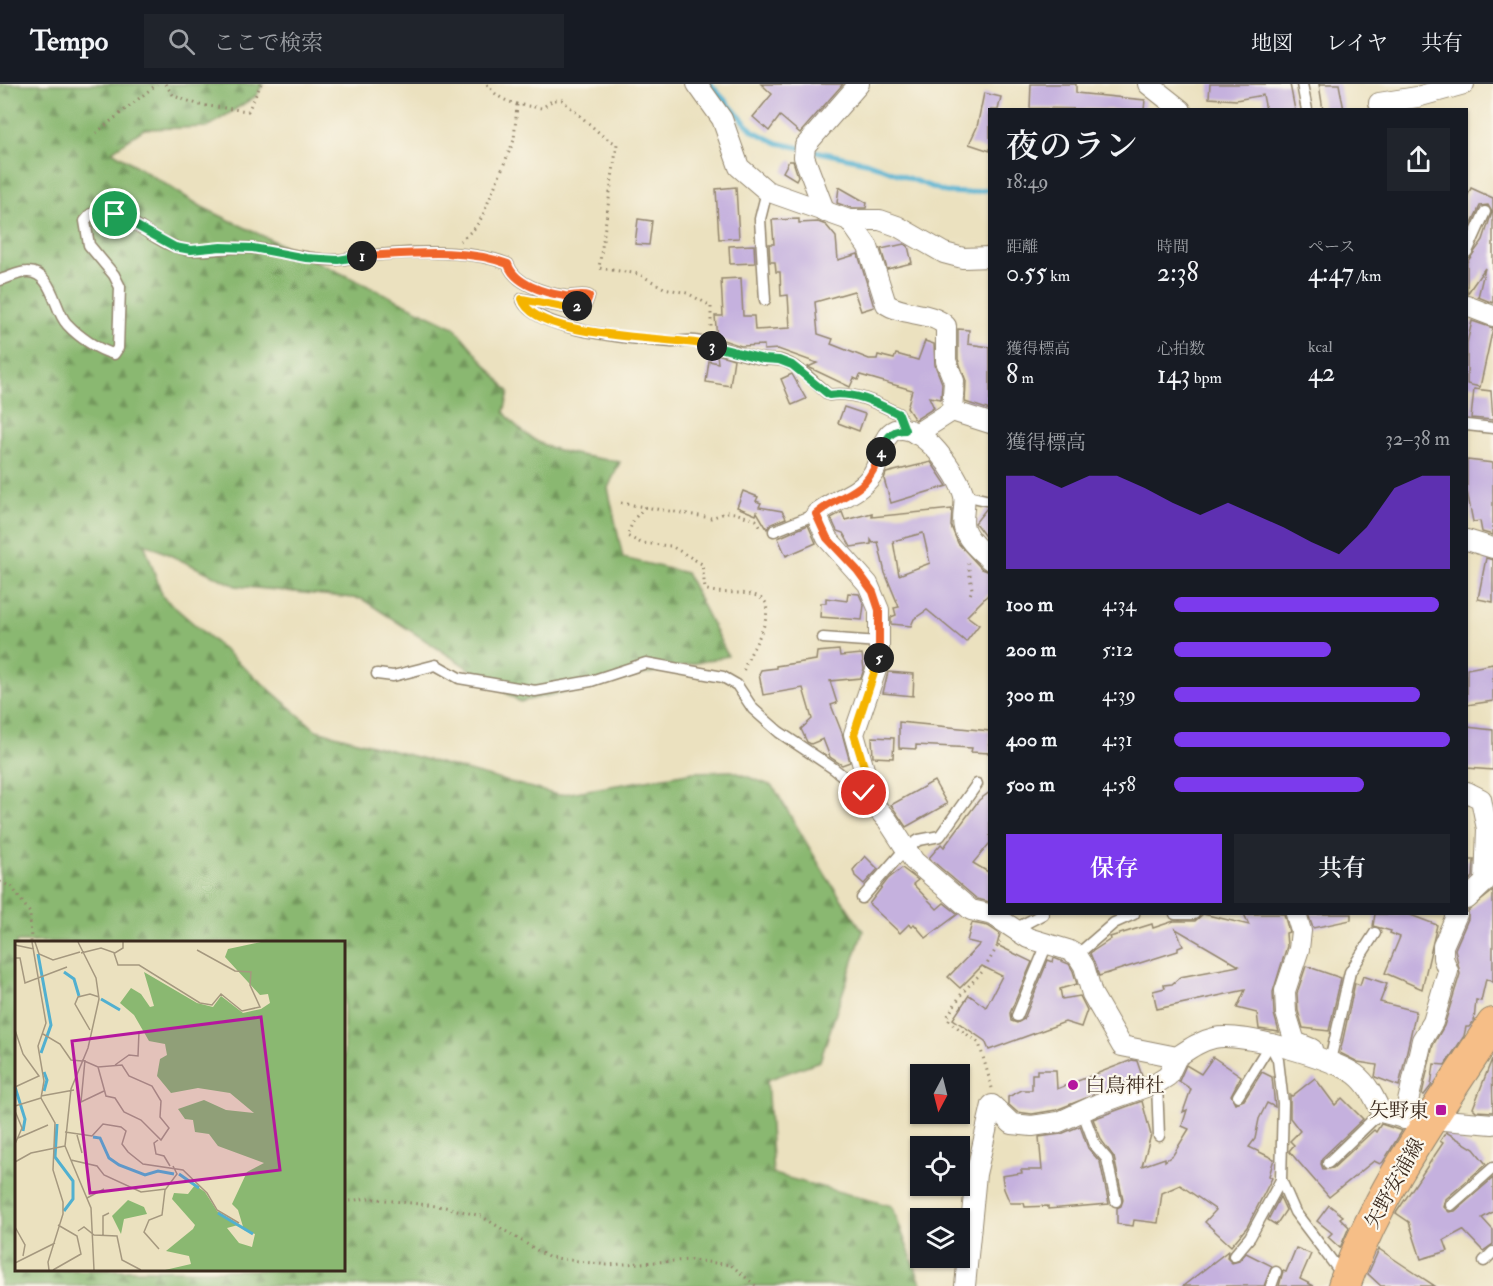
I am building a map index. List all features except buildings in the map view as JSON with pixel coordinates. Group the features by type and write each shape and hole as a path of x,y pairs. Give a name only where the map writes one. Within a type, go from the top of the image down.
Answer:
{"main road":[{"name":"矢野安浦線","path":"1345,1283 1374,1212 1421,1121 1493,1024"}],"street":[{"path":"697,84 722,119 739,167 767,191 849,220 880,220 897,226 944,253 963,258 988,257"},
{"path":"825,213 804,152 859,84"},
{"path":"1148,84 1178,108"},
{"path":"1380,102 1417,97 1464,84"},
{"path":"849,220 868,247 886,304 912,314 934,318 946,326 946,361 954,381 952,411"},
{"path":"1468,306 1493,316"},
{"path":"911,432 952,411 988,422"},
{"path":"988,558 964,529 964,495 939,453 911,432 896,430 889,435 874,473 859,489 816,514 827,538 857,570 873,592 879,610 879,661 854,734 866,773 864,793 931,879 971,910 988,914"},
{"path":"1468,540 1493,548"},
{"path":"1468,792 1481,799 1485,811 1489,885 1468,898"},
{"path":"993,915 1028,938 1077,955 1084,966 1092,994 1122,1046 1177,1057"},
{"path":"1296,915 1301,931 1299,949 1285,991 1286,1013 1295,1042 1312,1049 1323,1058 1357,1076 1372,1092 1381,1112 1421,1121 1493,1124"},
{"path":"1421,1121 1422,1040 1432,1022 1448,971 1443,958 1443,946 1457,915"},
{"path":"992,1105 1012,1124 1032,1126 1059,1122 1083,1113 1098,1104 1157,1083 1168,1076 1177,1057 1199,1043 1217,1037 1270,1044 1323,1058"},
{"path":"965,1286 976,1174 992,1105"}],"lane":[{"path":"1302,84 1307,108"},
{"path":"765,300 760,219 767,191"},
{"path":"1468,250 1485,212"},
{"path":"0,280 27,272 39,276 51,290 66,323 102,351 114,354 118,348 120,287 114,274 89,245 85,221 91,214 115,214 175,247 191,250 221,247 253,248 306,258 338,260 400,254 488,256 508,264 511,273 521,282 567,297 589,296 586,304 563,307 522,299 525,307 534,315 568,327 614,336 706,344 763,359 779,360 792,365 829,395 839,393 866,399 899,414 911,432"},
{"path":"1468,425 1493,428"},
{"path":"964,495 988,501"},
{"path":"774,531 816,514"},
{"path":"824,638 879,642"},
{"path":"377,674 393,676 435,665 459,678 535,691 591,681 646,663 723,677 741,689 753,709 779,732 833,768 864,793"},
{"path":"862,898 906,848 919,840 940,836 977,784"},
{"path":"1012,927 1041,915"},
{"path":"1077,955 1114,923 1132,915"},
{"path":"1323,1058 1350,972 1375,933"},
{"path":"1017,1016 1047,944"},
{"path":"1238,1096 1270,1044"},
{"path":"1270,1044 1278,1060 1283,1103 1281,1179 1294,1212 1345,1283"},
{"path":"1157,1083 1159,1136"},
{"path":"1328,1162 1381,1112"},
{"path":"1083,1113 1095,1145 1107,1159 1116,1201"},
{"path":"1451,1204 1493,1168"},
{"path":"1234,1256 1250,1238 1281,1179"},
{"path":"1484,1261 1493,1252"},
{"path":"1270,1286 1276,1272"}],"path":[{"path":"96,133 157,84"},
{"path":"165,84 174,96 200,105 248,111 261,84"},
{"path":"487,84 501,100 517,105 542,108 553,100 562,100 595,129 617,144 598,268 639,274 664,288 687,293 711,306 712,328 706,344"},
{"path":"447,255 475,228 482,217 514,140 517,105"},
{"path":"621,503 711,518 728,512 735,513 756,520 763,531 774,531"},
{"path":"645,507 634,519 627,536 641,543 671,546 702,564 705,589 718,594 738,592 762,597 766,603 764,625 747,659 741,689"},
{"path":"0,882 12,887 30,913 31,941"},
{"path":"992,1105 992,1085 979,1043 951,1023 947,1017 962,993 983,971 1012,927"},
{"path":"345,1202 368,1198 445,1207 481,1216 548,1257 607,1264 690,1260 731,1265 756,1286"}],"green space":[{"path":"0,84 263,84 256,96 208,127 144,129 112,151 202,207 454,327 509,392 504,412 516,426 542,444 556,449 620,462 608,488 623,558 686,573 728,656 520,702 362,599 236,586 144,543 163,597 316,730 558,795 694,772 732,771 773,786 826,876 863,931 820,1061 767,1080 773,1174 892,1206 910,1254 910,1268 915,1268 922,1286 0,1286"}],"waterway":[{"path":"710,84 753,131 778,143 866,162 945,192 968,193 988,189"}],"place":[{"name":"白鳥神社","path":"1073,1085"},
{"name":"矢野東","path":"1441,1110"}],"route":[{"path":"115,214 175,247 191,250 221,247 253,248 306,258 338,260 358,256 411,254 488,256 508,264 511,273 521,282 567,297 584,294 589,296 586,304 563,307 527,298 522,299 525,307 534,315 568,327 614,336 673,342 694,341 763,359 779,360 792,365 829,395 839,393 866,399 899,414 905,430 896,430 889,435 874,473 859,489 816,514 827,538 868,584 879,610 879,661 854,734 866,773 864,793"}]}
